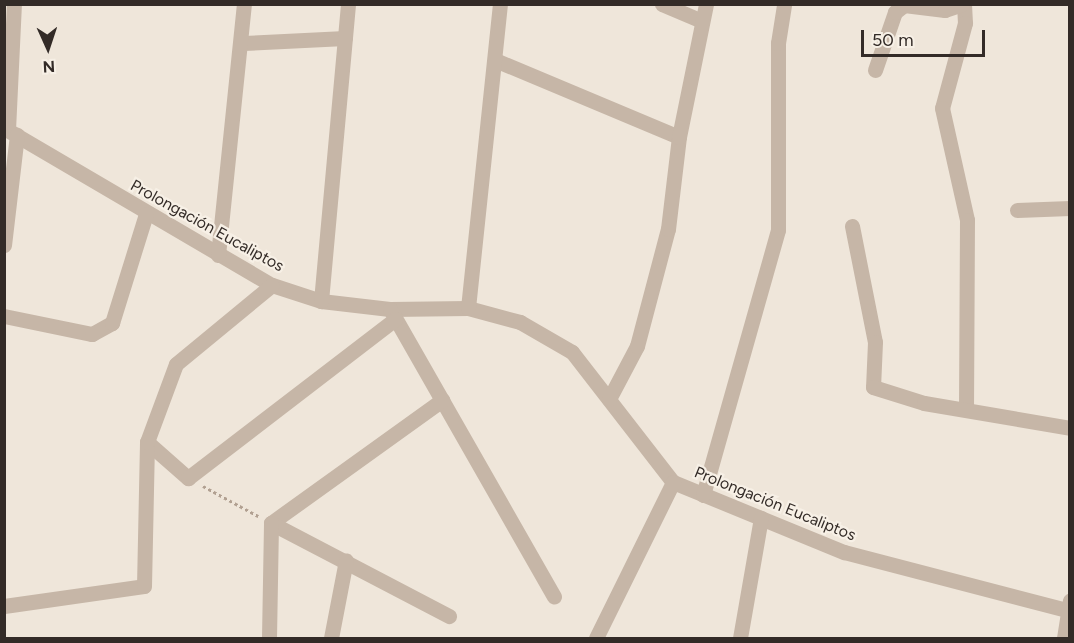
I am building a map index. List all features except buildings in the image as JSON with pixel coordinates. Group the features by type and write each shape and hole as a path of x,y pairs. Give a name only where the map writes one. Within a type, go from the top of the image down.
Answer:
{"street":[{"path":"4,245 14,4"},
{"path":"218,255 243,43 244,4"},
{"path":"321,301 348,4"},
{"path":"468,308 500,4"},
{"path":"662,4 702,21"},
{"path":"609,399 637,346 668,230 679,136 706,4"},
{"path":"703,495 778,230 777,43 784,4"},
{"path":"875,70 889,27 904,5 945,10 963,4 965,23 942,108 967,220 966,407"},
{"path":"243,43 345,38"},
{"path":"495,60 679,136"},
{"name":"Prolongación Eucaliptos","path":"10,131 146,214 272,285 321,301 392,314 468,308 520,322 572,352 673,482 844,552 1069,607"},
{"path":"1017,210 1070,208"},
{"path":"4,316 92,334 112,323 146,214"},
{"path":"852,226 875,342 872,382 879,390 1070,428"},
{"path":"4,606 144,586 147,442 176,364 272,285"},
{"path":"147,442 188,478 392,314 554,596"},
{"path":"271,523 442,400"},
{"path":"596,639 673,482"},
{"path":"740,639 761,518"},
{"path":"271,523 346,560 449,616"},
{"path":"269,639 271,523"},
{"path":"332,639 346,560"},
{"path":"1064,639 1069,607"}],"path":[{"path":"188,478 271,523"}]}
